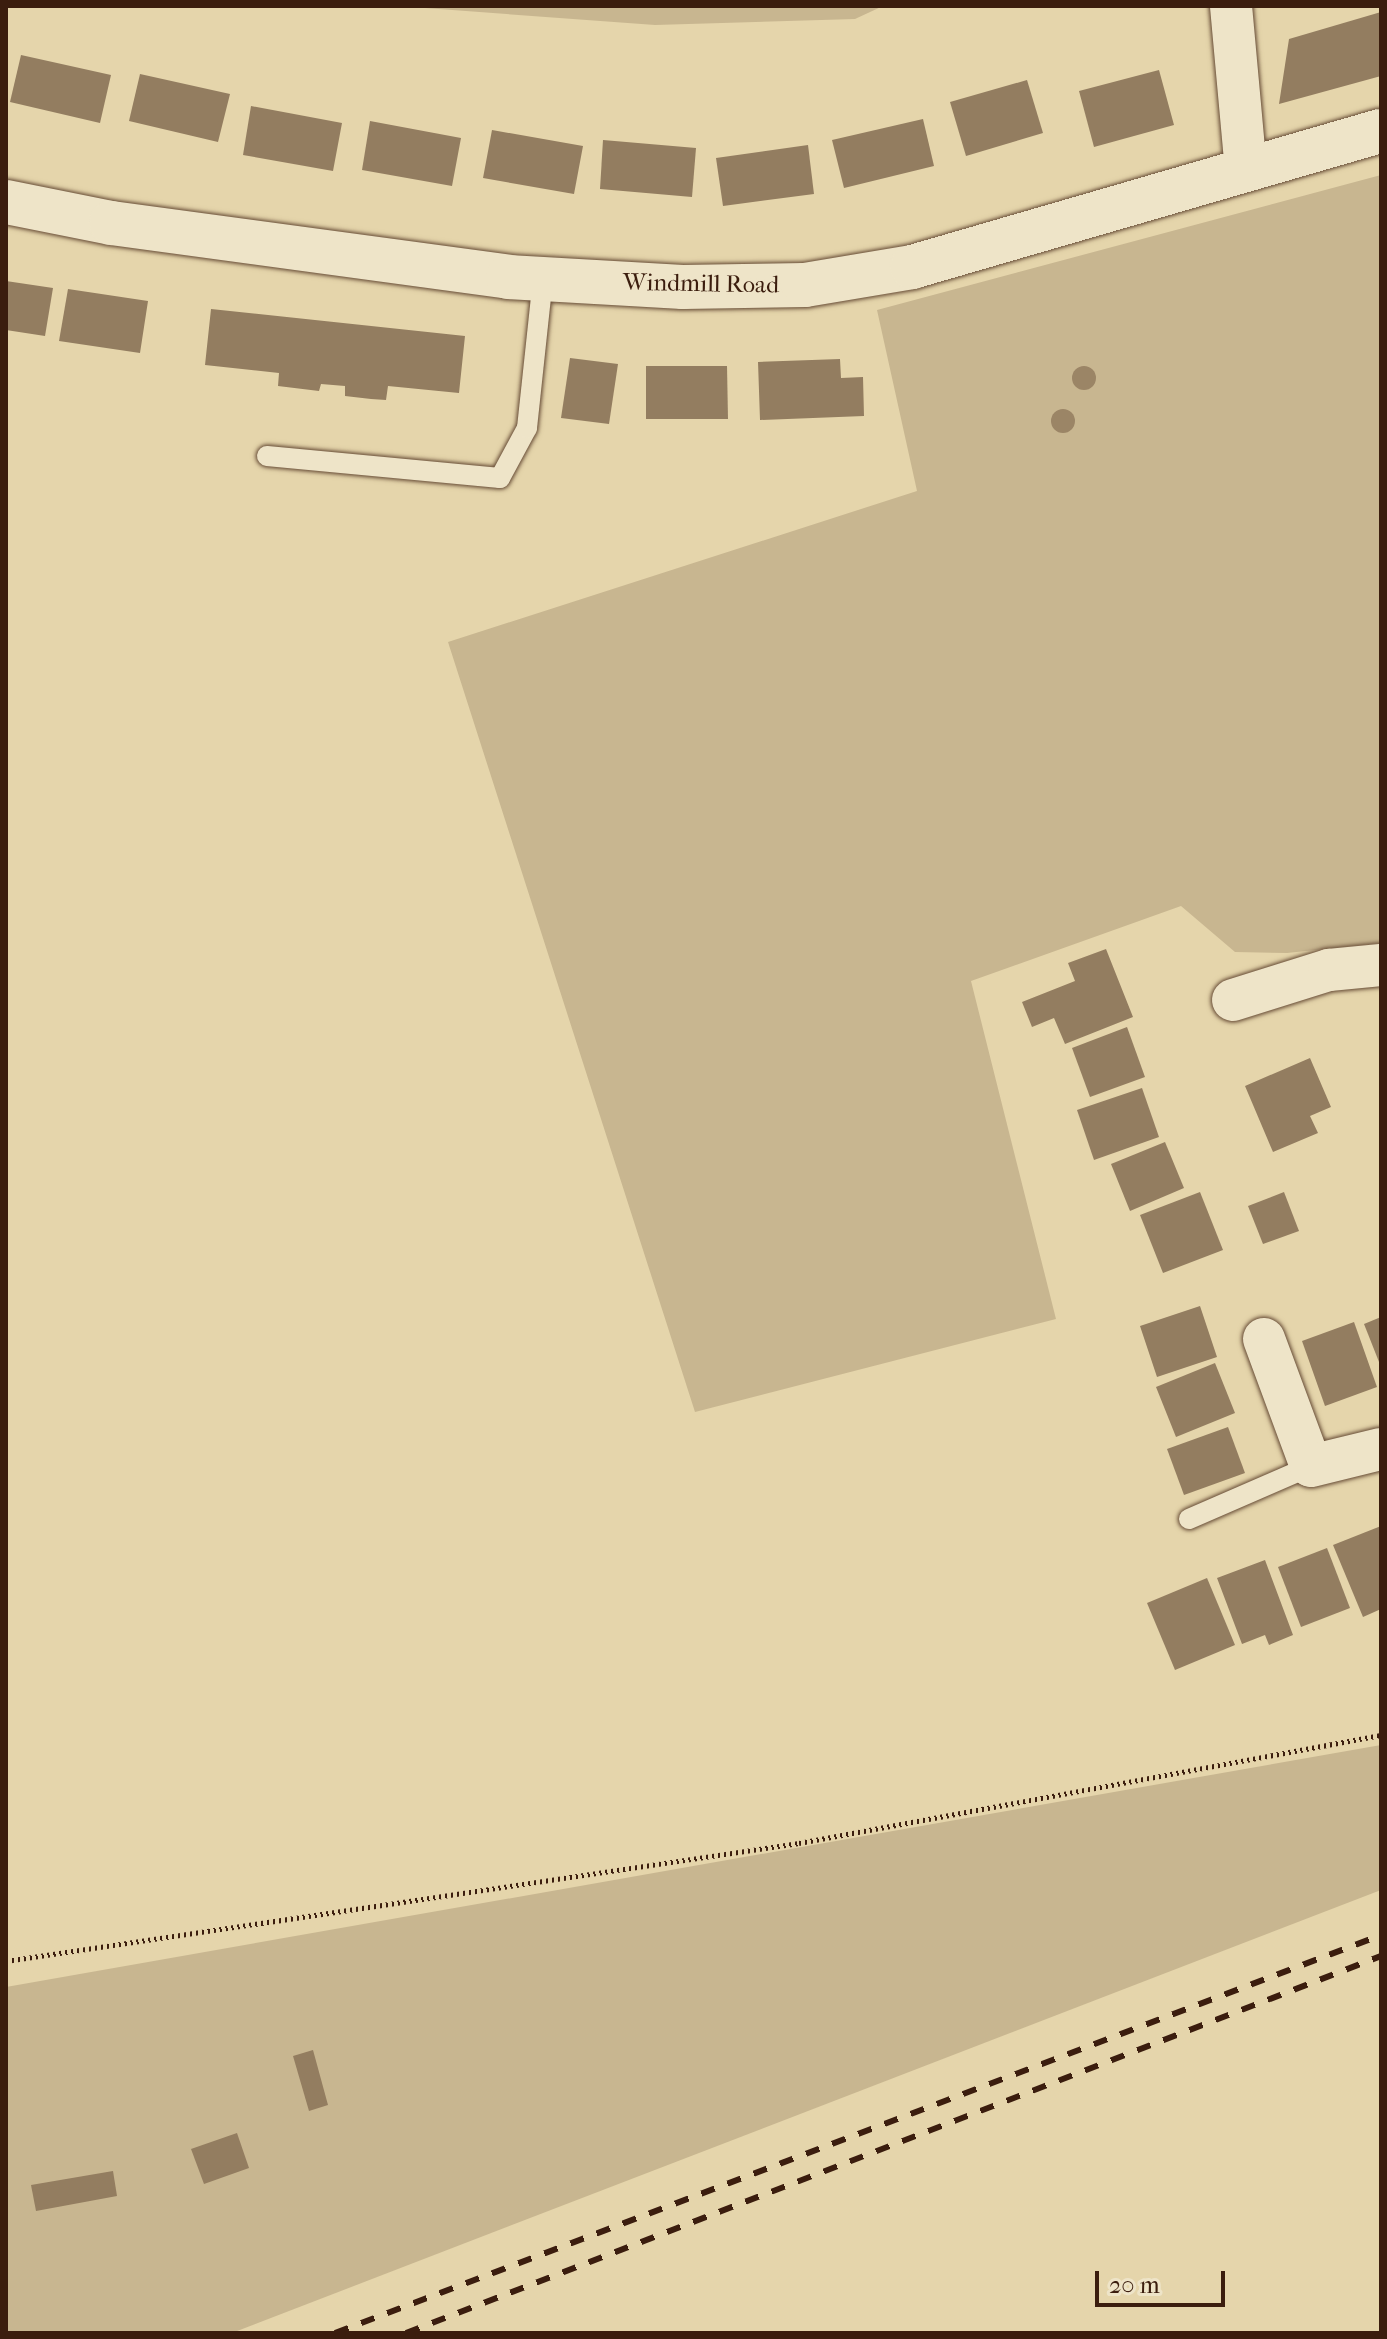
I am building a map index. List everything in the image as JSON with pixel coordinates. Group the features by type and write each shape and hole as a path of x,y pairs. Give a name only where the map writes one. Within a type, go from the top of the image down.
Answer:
{"street":[{"path":"1231,6 1246,170"},
{"name":"Windmill Road","path":"6,202 126,225 543,279 683,287 805,285 912,267 1381,131"},
{"path":"1233,1000 1329,970 1381,965"},
{"path":"1264,1339 1311,1466 1381,1449"}],"lane":[{"path":"267,456 500,478 527,428 543,279"},
{"path":"1189,1519 1311,1466"}],"path":[{"path":"6,1961 799,1843 1381,1735"}],"shaded area":[{"path":"398,6 883,6 855,19 655,25"},
{"path":"1381,175 1381,943 1287,953 1235,952 1181,906 971,981 1056,1319 695,1412 448,642 917,491 877,310"},
{"path":"1381,1745 1381,1890 232,2333 6,2333 6,1987"}],"building":[{"path":"1381,12 1381,76 1279,104 1289,39"},
{"path":"21,55 111,75 100,123 10,102"},
{"path":"1159,70 1174,125 1094,147 1079,91"},
{"path":"140,74 230,94 218,142 129,121"},
{"path":"1027,80 1043,133 966,156 950,102"},
{"path":"251,106 342,123 333,171 243,155"},
{"path":"923,119 934,166 844,188 832,140"},
{"path":"370,121 461,138 452,186 362,170"},
{"path":"492,130 583,146 574,194 483,178"},
{"path":"603,140 696,148 692,197 600,189"},
{"path":"808,145 814,194 723,206 716,158"},
{"path":"6,281 53,288 45,336 6,330"},
{"path":"68,289 148,301 140,353 59,341"},
{"path":"211,309 465,336 459,393 388,386 386,400 371,399 345,396 345,386 321,384 319,391 278,386 279,373 205,365"},
{"path":"570,358 618,364 609,424 561,418"},
{"path":"840,359 841,378 863,377 864,416 760,420 758,362"},
{"path":"646,366 727,366 728,419 646,419"},
{"path":"1106,949 1133,1017 1065,1044 1054,1018 1032,1027 1022,1002 1075,981 1068,963"},
{"path":"1127,1027 1145,1077 1090,1097 1072,1048"},
{"path":"1310,1058 1331,1107 1310,1116 1318,1133 1273,1152 1245,1086"},
{"path":"1142,1088 1159,1137 1094,1160 1077,1110"},
{"path":"1165,1142 1184,1188 1130,1211 1111,1164"},
{"path":"1200,1192 1223,1250 1163,1273 1140,1215"},
{"path":"1284,1192 1299,1231 1263,1244 1248,1206"},
{"path":"1200,1306 1217,1357 1157,1377 1140,1326"},
{"path":"1381,1317 1381,1367 1364,1324"},
{"path":"1354,1322 1377,1387 1325,1406 1302,1341"},
{"path":"1215,1363 1235,1413 1176,1437 1156,1387"},
{"path":"1228,1427 1245,1473 1184,1495 1167,1449"},
{"path":"1381,1526 1381,1609 1363,1617 1333,1545"},
{"path":"1327,1548 1350,1608 1301,1627 1278,1567"},
{"path":"1265,1560 1293,1635 1269,1645 1265,1635 1242,1644 1217,1578"},
{"path":"1207,1578 1235,1645 1175,1670 1147,1603"},
{"path":"313,2050 328,2105 309,2111 293,2056"},
{"path":"237,2133 249,2168 204,2184 191,2149"},
{"path":"113,2171 117,2196 36,2211 31,2185"}],"railway":[{"path":"335,2333 1381,1935"},
{"path":"406,2333 1381,1956"}]}
